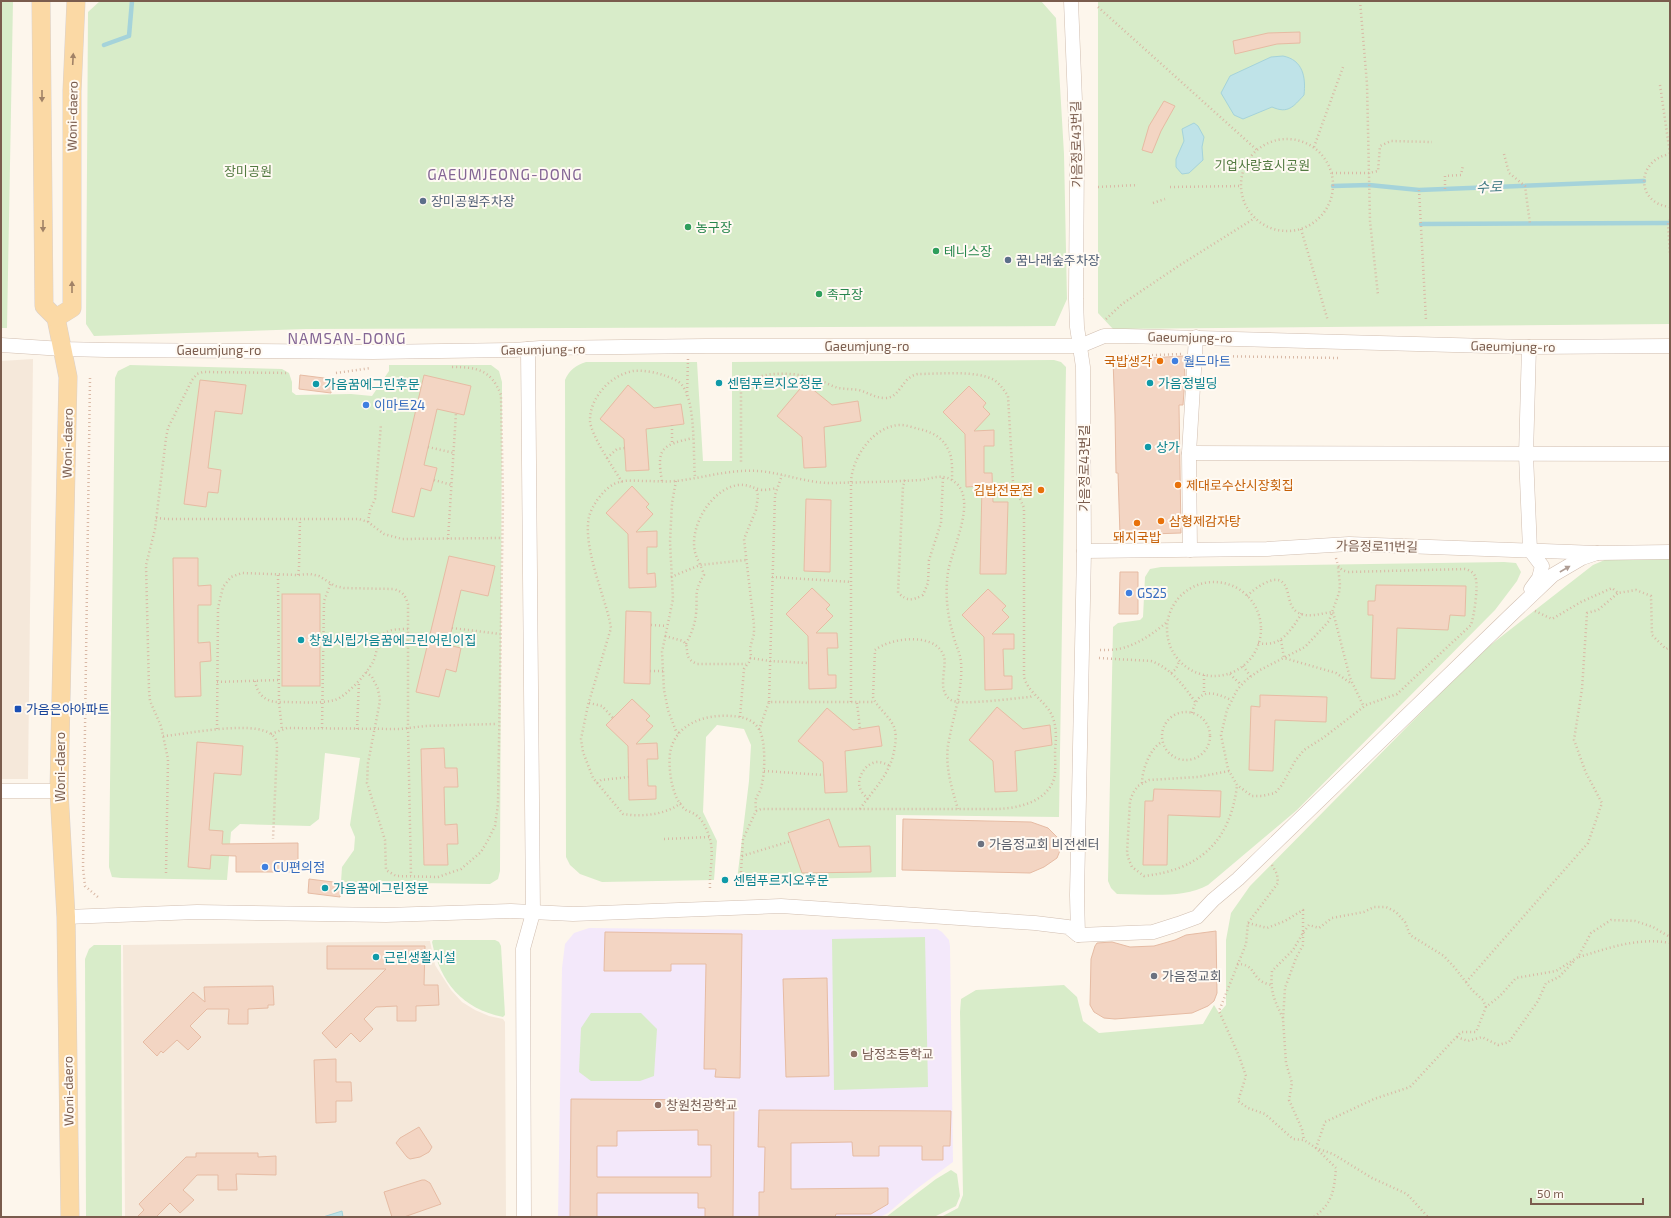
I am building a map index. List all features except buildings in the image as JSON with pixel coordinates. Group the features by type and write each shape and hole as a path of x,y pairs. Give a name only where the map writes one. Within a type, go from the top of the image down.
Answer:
{"main road":[{"name":"Woni-daero","path":"41,1 44,306 56,318 68,377 59,792 66,917 70,1217"},
{"name":"Woni-daero","path":"56,318 72,308 72,91 76,1"}],"street":[{"name":"가음정로43번길","path":"1071,1 1077,151 1076,299 1083,367 1084,551 1077,895 1078,935"},
{"name":"Gaeumjung-ro","path":"1,345 63,349 373,352 706,346 1080,346 1104,336 1196,337 1529,347 1670,346"},
{"path":"1190,550 1189,453 1196,337"},
{"path":"1518,608 1539,578 1542,566 1530,550 1526,454 1529,347"},
{"path":"524,1217 523,948 533,913 528,349"},
{"path":"1189,453 1670,454"},
{"name":"가음정로11번길","path":"1084,551 1267,549 1349,544 1597,553 1670,552"},
{"path":"66,917 197,912 386,915 511,911 572,914 797,906 1035,923 1068,927 1078,935 1153,932 1197,917 1553,575 1582,558 1597,553"},
{"path":"1,791 59,792"}],"path":[{"path":"1360,1 1367,84 1370,221 1378,295"},
{"path":"1098,7 1257,150"},
{"path":"1314,147 1343,67"},
{"path":"1660,85 1670,154 1662,156 1649,166 1645,173 1644,181 1645,189 1649,197 1656,203 1670,207"},
{"path":"1282,139 1296,140 1314,147 1327,162 1332,173 1333,186 1331,200 1324,212 1314,222 1302,229 1289,231 1276,230 1265,226 1247,209 1243,198 1241,186 1242,173 1248,160 1257,150 1269,142 1282,139"},
{"path":"1332,173 1369,174 1378,171 1380,146 1391,141 1432,142"},
{"path":"1504,154 1509,173 1525,186 1530,224"},
{"path":"1444,189 1445,176 1461,175 1463,165"},
{"path":"1098,186 1138,185"},
{"path":"1170,187 1241,186"},
{"path":"1419,190 1426,320"},
{"path":"1152,202 1165,199"},
{"path":"1106,319 1122,304 1173,269 1255,218"},
{"path":"1670,220 1668,223 1670,255"},
{"path":"1302,229 1328,322"},
{"path":"1104,357 1185,354"},
{"path":"687,396 688,357"},
{"path":"366,672 378,688 380,701 368,763 367,783 385,840 386,870 396,876 438,877 461,869 481,852 495,826 499,775 503,500 500,395 493,380 478,369 448,366"},
{"path":"336,373 374,367"},
{"path":"622,482 607,458 590,422 591,409 599,393 614,379 632,371 657,373 668,376 682,384 691,411 695,478"},
{"path":"166,873 168,759 161,726 150,701 146,565 155,529 168,428 188,386 196,374 203,372 290,373"},
{"path":"741,462 741,384 756,376 767,374 800,374 826,382 838,388 860,390 876,398 888,398 894,395 910,375 918,374 981,375 994,380 1001,385 1008,396 1013,482 1024,508 1024,677 1026,685 1048,709 1053,718 1056,730 1054,778 1048,789 1027,805 1016,808 761,809 756,811"},
{"path":"90,378 82,868 85,886 99,898"},
{"path":"448,539 456,413"},
{"path":"368,522 370,510 375,499 380,424"},
{"path":"672,425 672,443"},
{"path":"851,702 851,474 855,463 863,448 873,437 887,428 902,425 932,432 943,441 949,451 952,463 952,480"},
{"path":"662,481 659,460 661,452 672,443 693,438"},
{"path":"428,447 454,453"},
{"path":"607,458 617,449 625,448"},
{"path":"680,803 673,809 648,815 623,814 597,783 587,765 581,739 589,703 611,628 590,548 588,531 589,515 597,500 615,484 630,481 676,481 742,470 761,471 812,482 905,480 943,477 952,480 958,485 963,496 964,508 959,538 953,552 948,572 946,602 961,663 958,702 949,740 947,756 952,789 958,809"},
{"path":"759,730 769,702 775,495 782,475"},
{"path":"905,480 898,593 904,598 913,600 922,595 928,583 929,560 941,523 943,477"},
{"path":"434,480 452,485"},
{"path":"676,481 671,525 672,599 662,652 664,690 668,710 676,731 679,734"},
{"path":"746,664 697,664 691,661 688,656 686,644 693,628 696,614 696,589 704,575 695,552 694,539 698,523 705,508 715,498 728,489 736,485 747,484 762,490 777,488"},
{"path":"740,717 744,669 750,658 754,624 744,539 756,510 758,496 756,487"},
{"path":"156,518 167,520 359,519 368,522 384,534 394,538 502,538"},
{"path":"298,575 300,568 300,519"},
{"path":"1336,558 1340,584 1333,612 1326,625 1305,647 1265,667 1240,687 1231,700 1222,724 1220,735 1229,771 1237,786 1252,796 1262,796 1274,793 1282,786 1295,761 1304,750 1324,738 1364,707 1397,694 1471,625 1476,582 1475,575 1465,569 1348,572 1338,567"},
{"path":"671,577 700,565 746,560"},
{"path":"217,729 218,608 223,587 231,577 242,573 310,574 319,576 344,588 394,589 401,591 406,596 408,604 408,728 411,876"},
{"path":"278,574 279,703 282,730"},
{"path":"772,577 850,582"},
{"path":"1247,596 1271,580 1279,580 1285,584 1290,602 1296,611 1306,615 1333,612"},
{"path":"322,728 324,602 331,583"},
{"path":"1204,583 1219,583 1234,587 1247,596 1256,609 1260,624 1258,643 1254,654 1243,666 1230,674 1215,676 1204,675 1186,667 1175,656 1168,642 1166,627 1170,612 1178,599 1190,589 1204,583"},
{"path":"1518,608 1552,620 1581,602 1612,588 1618,593"},
{"path":"1466,982 1588,843 1602,803 1586,773 1574,740 1582,689 1587,613 1598,610 1618,593 1636,590 1651,596 1652,635 1666,649 1670,647"},
{"path":"1333,612 1352,684 1364,707"},
{"path":"1258,643 1273,643 1281,640 1288,633 1302,613"},
{"path":"1100,650 1119,650 1129,646 1154,632 1168,621"},
{"path":"651,625 667,626"},
{"path":"452,628 500,634"},
{"path":"255,681 256,689 269,701 279,703 322,702 336,700 347,692 366,672 373,662 380,640 384,634 392,630 408,629"},
{"path":"665,636 683,641 686,644"},
{"path":"860,809 876,789 894,758 896,740 894,727 875,702 873,697 875,650 881,645 912,639 933,642 943,653 945,662 943,669 944,689 948,698 952,701 958,702 1030,698 1034,695"},
{"path":"1281,640 1284,658"},
{"path":"750,658 770,661 809,663"},
{"path":"1099,658 1151,661 1158,664 1171,673 1181,683 1196,703"},
{"path":"1284,658 1336,673 1352,684"},
{"path":"1171,673 1176,669 1179,660"},
{"path":"1243,666 1251,677"},
{"path":"650,671 663,671"},
{"path":"1230,674 1239,683 1240,687"},
{"path":"1204,675 1204,694"},
{"path":"217,682 279,680"},
{"path":"357,728 359,680"},
{"path":"1192,713 1198,698 1204,694 1215,693 1231,700"},
{"path":"769,702 875,702"},
{"path":"857,702 860,729"},
{"path":"589,703 602,706 613,718"},
{"path":"1179,713 1192,713 1202,718 1207,725 1210,732 1210,741 1207,748 1195,759 1179,760 1166,751 1162,742 1163,728 1172,716 1179,713"},
{"path":"710,888 712,845 710,837 698,816 686,810 676,796 669,765 671,751 679,734 692,722 718,715 740,717 754,723 759,730 763,742 764,771 761,788 755,799 756,811 743,839 740,888"},
{"path":"271,734 287,728 374,729 495,724"},
{"path":"164,736 178,736 217,729 251,728 264,730 271,734 276,740 277,749 273,839"},
{"path":"1142,783 1143,771 1151,755 1157,746 1162,742"},
{"path":"868,798 860,789 859,781 863,772 869,764 878,762 890,766"},
{"path":"764,771 824,775"},
{"path":"1229,771 1212,775 1149,780 1142,783 1132,793 1130,801 1128,853 1132,867 1144,876 1155,875 1180,868 1195,861 1205,854 1222,833 1234,802 1237,786"},
{"path":"597,783 601,780 629,777"},
{"path":"664,839 710,837"},
{"path":"742,856 791,841"},
{"path":"1267,851 1270,862 1277,874 1278,883 1248,923 1246,944 1219,1012 1239,1056 1246,1076 1238,1101 1248,1108 1265,1114 1293,1138 1304,1140 1316,1148 1336,1168 1334,1192 1322,1211 1314,1217"},
{"path":"1283,1019 1274,1000 1271,985 1272,970 1293,950 1303,932 1309,925 1319,928 1332,918 1364,912 1374,907 1386,907 1396,912 1405,922 1410,934 1444,956 1472,990 1483,1000 1486,1007"},
{"path":"1248,923 1267,928 1286,921 1303,910 1303,946 1296,958 1285,988 1283,1019 1286,1063 1292,1083 1289,1100 1302,1129 1304,1140"},
{"path":"1457,1036 1468,1041 1482,1037 1498,1045 1509,1042 1538,1001 1546,983 1559,977 1578,957 1591,933 1611,920 1635,921 1653,927 1670,937"},
{"path":"1316,1148 1325,1122 1374,1099 1410,1086 1461,1032 1476,1032 1486,1007 1500,996 1516,978 1556,971 1578,957 1632,942 1661,941 1670,943"},
{"path":"1237,964 1244,964 1250,968 1260,980 1271,985"},
{"path":"1316,1148 1333,1154 1372,1178 1407,1194 1428,1217"}],"shaded area":[{"path":"33,359 28,779 1,779 1,361"},
{"path":"589,928 760,930 937,929 942,932 949,940 950,946 953,1162 915,1190 888,1213 880,1217 558,1217 562,968 565,944 574,933"},
{"path":"430,941 435,965 451,990 462,1002 489,1016 503,1019 505,1022 506,1217 125,1217 123,945"}],"green space":[{"path":"1,1 13,1 7,328 1,328"},
{"name":"장미공원","path":"100,1 1041,1 1056,18 1064,154 1067,299 1055,326 306,329 94,336 86,324 88,12"},
{"name":"기업사랑효시공원","path":"1098,1 1670,1 1670,324 1113,329 1098,313"},
{"path":"1054,360 1061,362 1066,367 1059,817 896,815 896,877 737,880 749,781 751,745 744,729 717,725 706,737 703,812 717,841 714,880 602,882 580,874 570,865 566,857 565,380 571,371 576,366 586,362 697,362 703,461 732,461 732,362"},
{"path":"130,365 282,369 289,373 292,382 292,392 296,395 351,394 372,396 389,371 389,365 491,365 499,371 502,382 500,871 498,879 490,884 341,882 342,867 354,850 355,837 350,825 360,758 325,753 319,819 310,826 240,824 231,832 227,880 112,877 109,867 115,378 118,371"},
{"path":"1670,555 1670,1217 941,1217 958,1208 963,1195 961,999 976,990 1064,985 1077,997 1083,1021 1099,1033 1203,1024 1214,1005 1219,1013 1226,1005 1226,940 1231,913 1250,886 1479,654 1593,565 1614,556"},
{"path":"1516,563 1521,572 1517,581 1495,610 1297,810 1208,885 1187,892 1164,895 1117,894 1111,888 1108,881 1113,627 1118,623 1140,620 1143,617 1145,577 1150,569 1161,567"},
{"path":"925,937 928,1087 834,1090 832,939"},
{"path":"433,940 495,940 499,942 501,946 505,1015 503,1017 476,1008 455,992 441,969 432,942"},
{"path":"94,945 121,945 122,1217 86,1217 85,959 89,949"},
{"path":"591,1013 641,1013 657,1029 654,1076 640,1081 591,1081 579,1072 581,1028"},
{"path":"951,1170 957,1174 960,1196 956,1206 934,1217 886,1217 936,1179"}],"water":[{"path":"1283,56 1295,61 1302,70 1304,76 1304,95 1290,108 1282,110 1272,107 1243,119 1234,115 1221,93 1230,76 1271,57"},
{"path":"1194,123 1198,126 1204,137 1202,147 1203,160 1189,173 1182,174 1176,167 1176,159 1184,141 1182,129"},
{"path":"342,1211 343,1217 323,1217"}],"waterway":[{"path":"104,45 129,36 132,1"},
{"name":"수로","path":"1333,186 1369,185 1419,190 1644,181"},
{"name":"수로","path":"1421,224 1668,223"}],"place":[{"name":"장미공원주차장","path":"423,201"},
{"name":"농구장","path":"688,227"},
{"name":"테니스장","path":"936,251"},
{"name":"꿈나래숲주차장","path":"1008,260"},
{"name":"족구장","path":"819,294"},
{"name":"국밥생각","path":"1160,361"},
{"name":"월드마트","path":"1175,361"},
{"name":"센텀푸르지오정문","path":"719,383"},
{"name":"가음정빌딩","path":"1150,383"},
{"name":"가음꿈에그린후문","path":"316,384"},
{"name":"이마트24","path":"366,405"},
{"name":"상가","path":"1148,447"},
{"name":"제대로수산시장횟집","path":"1178,485"},
{"name":"김밥전문점","path":"1041,490"},
{"name":"삼형제감자탕","path":"1161,521"},
{"name":"돼지국밥","path":"1137,523"},
{"name":"GS25","path":"1129,593"},
{"name":"창원시립가음꿈에그린어린이집","path":"301,640"},
{"name":"가음은아아파트","path":"18,709"},
{"name":"가음정교회 비전센터","path":"981,844"},
{"name":"CU편의점","path":"265,867"},
{"name":"센텀푸르지오후문","path":"725,880"},
{"name":"가음꿈에그린정문","path":"325,888"},
{"name":"근린생활시설","path":"376,957"},
{"name":"가음정교회","path":"1154,976"},
{"name":"남정초등학교","path":"854,1054"},
{"name":"창원천광학교","path":"658,1105"}],"district":[{"name":"GAEUMJEONG-DONG","path":"505,175"},
{"name":"NAMSAN-DONG","path":"347,339"}]}
